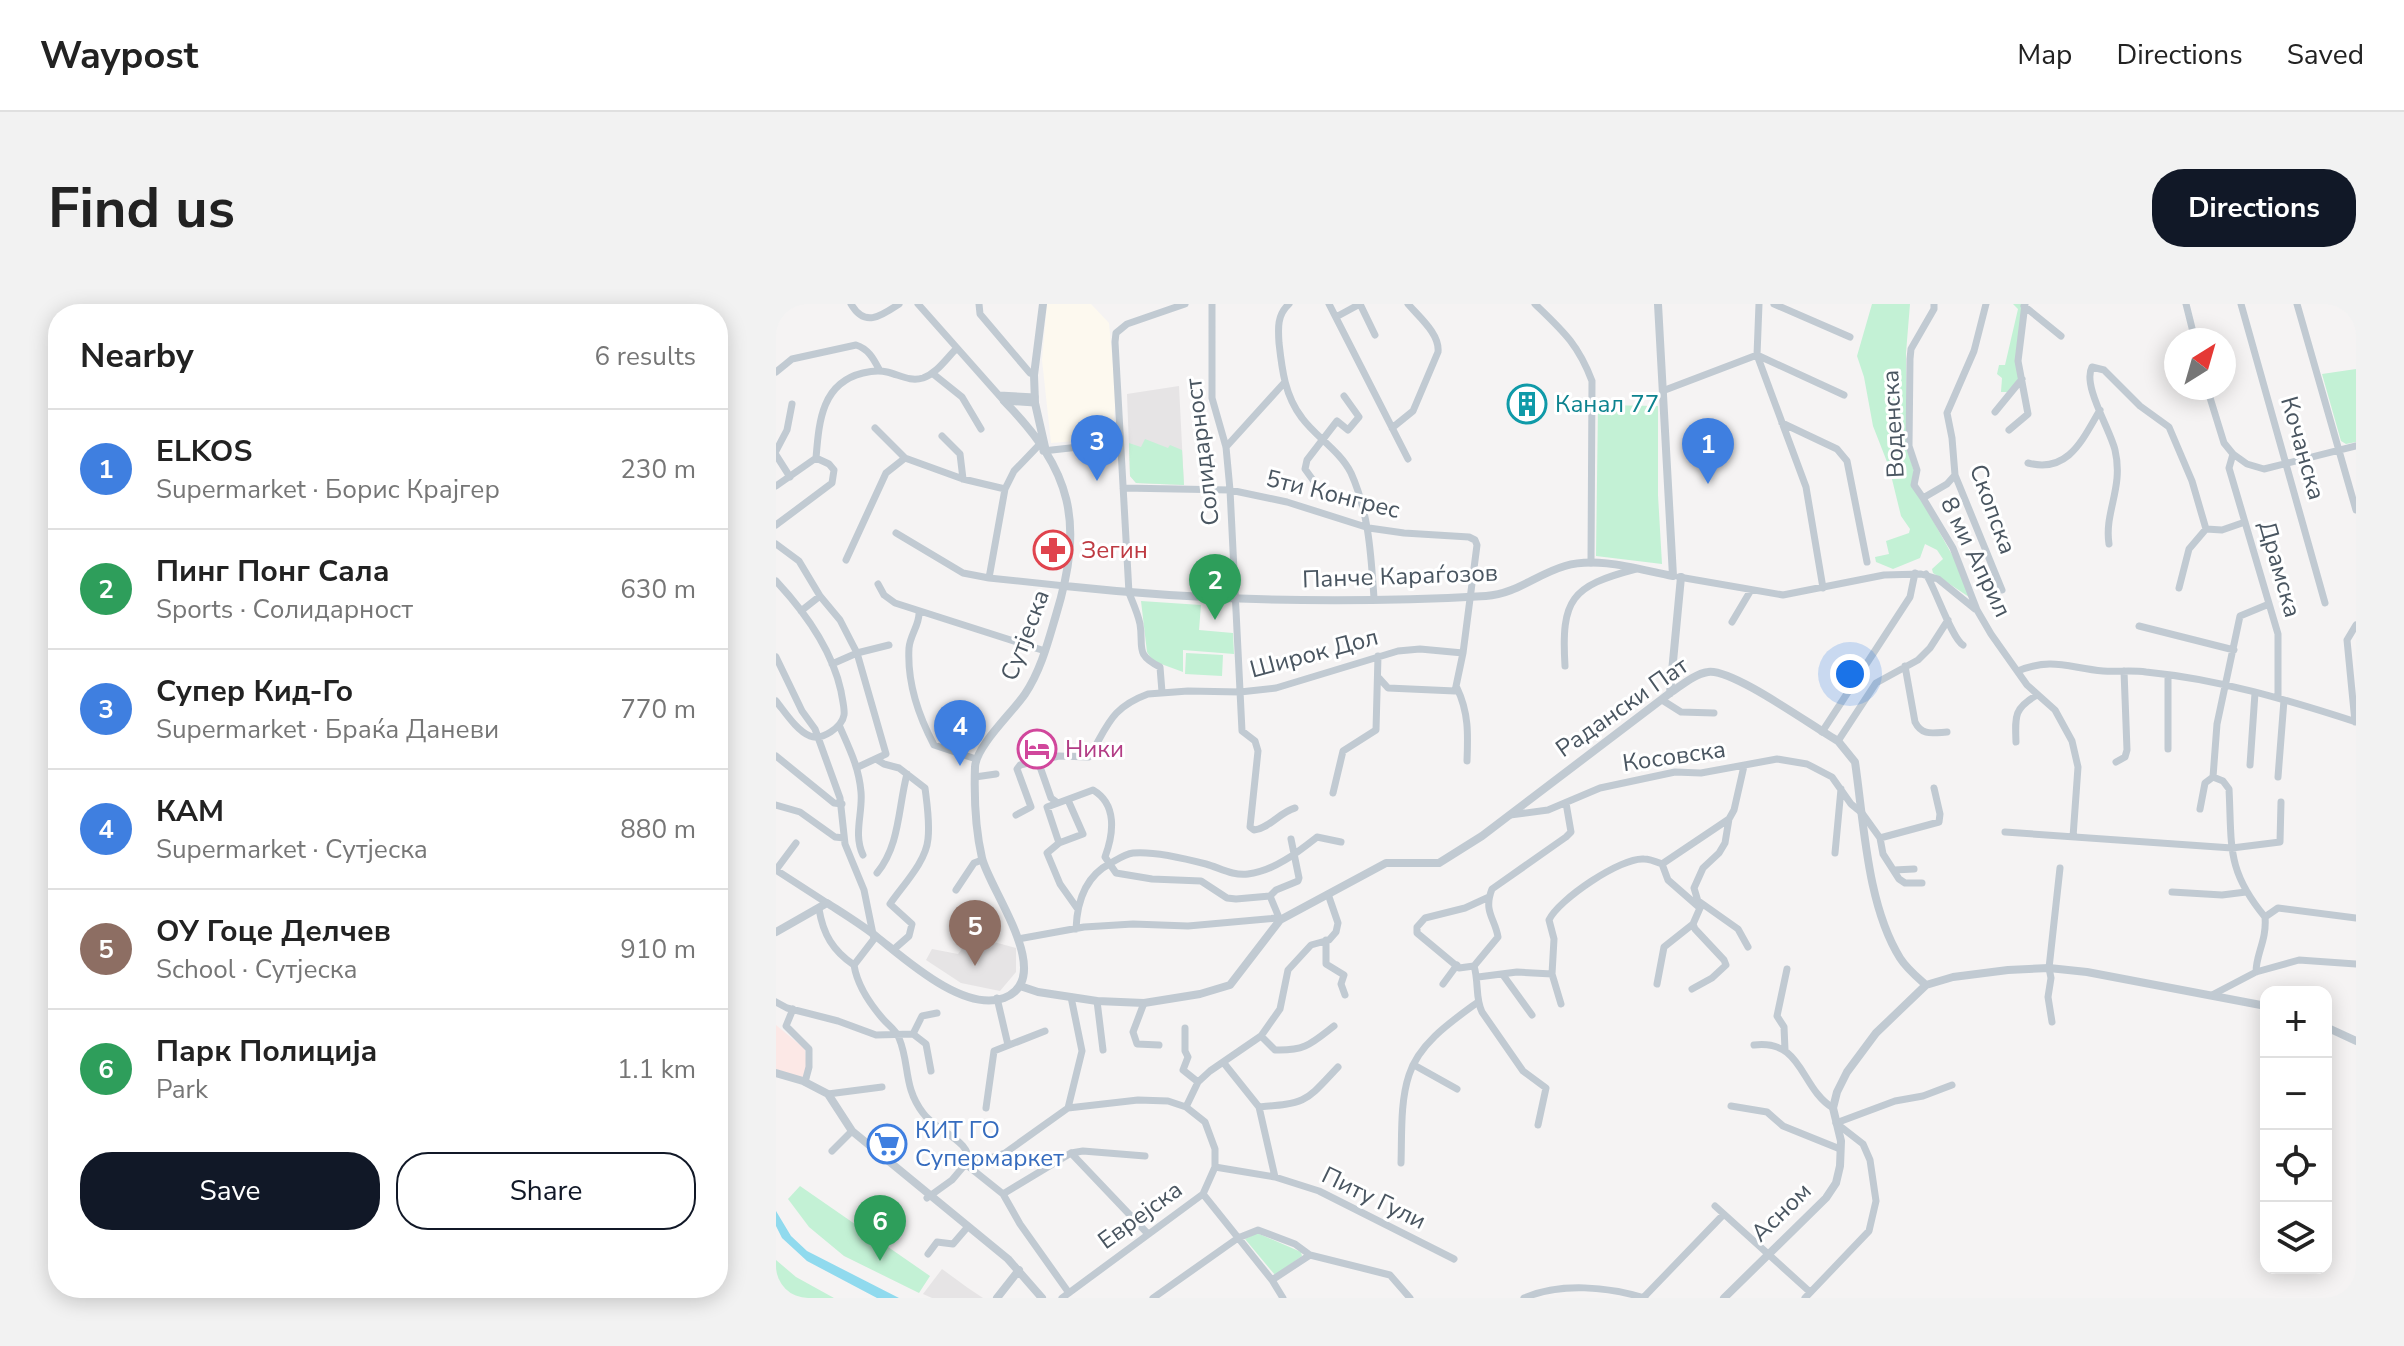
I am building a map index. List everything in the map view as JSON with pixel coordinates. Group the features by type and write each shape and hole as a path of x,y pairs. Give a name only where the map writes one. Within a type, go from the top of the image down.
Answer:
{"street":[{"path":"851,304 863,318 869,320 899,304"},
{"path":"918,304 1022,419 1039,449"},
{"path":"979,304 980,314 1030,373"},
{"name":"Сутјеска","path":"976,759 1015,710 1034,679 1065,586 1072,540 1070,510 1056,471 1039,449 1032,400 1030,373 1040,304"},
{"name":"Сутјеска","path":"1032,400 1040,304"},
{"path":"1162,692 1160,667 1147,660 1139,646 1140,624 1129,593 1116,333 1127,324 1185,304"},
{"name":"Солидарност","path":"1212,304 1212,398 1226,447 1230,490 1242,731 1255,741 1258,751 1250,827 1260,829 1295,808"},
{"path":"1289,304 1282,310 1279,321 1284,383 1302,418 1350,470 1369,528 1374,598"},
{"path":"1329,304 1408,459"},
{"path":"1336,317 1360,304 1375,335"},
{"path":"1392,428 1413,411 1438,352 1439,343 1408,304"},
{"path":"1535,304 1568,336 1583,356 1592,381 1591,563"},
{"path":"1658,304 1677,576 1670,693"},
{"path":"1759,304 1757,355 1806,487 1823,588"},
{"path":"1774,304 1850,337"},
{"name":"Воденска","path":"1923,498 1914,485 1917,470 1909,446 1910,359 1911,349 1934,304"},
{"name":"Скопска","path":"1986,304 1974,351 1947,413 1955,475 2002,590"},
{"path":"2186,304 2192,328"},
{"name":"Кочанска","path":"2241,304 2325,603"},
{"path":"2297,304 2356,508"},
{"path":"2025,305 2061,336"},
{"path":"2009,430 2028,414 2018,361 2025,305"},
{"path":"776,372 792,359 856,345 865,349 880,371"},
{"path":"776,486 816,458 821,414 832,390 855,375 880,371 918,379 932,373 956,349"},
{"path":"1665,390 1757,355 1844,395"},
{"path":"2109,544 2108,525 2117,493 2118,464 2113,442 2089,380 2092,367 2104,370 2140,406 2169,427 2192,481 2206,529"},
{"path":"932,373 962,397 981,429"},
{"path":"1995,412 2022,379"},
{"path":"1226,447 1284,383"},
{"path":"1318,487 1305,469 1307,460 1337,421 1348,430 1359,417 1344,396"},
{"path":"1002,398 1032,400"},
{"path":"2210,400 2224,443 2247,464 2264,469 2356,446"},
{"path":"790,477 776,453 787,430 792,404"},
{"path":"2028,463 2043,465 2070,456 2081,444 2100,410"},
{"path":"1782,423 1837,449 1847,461 1867,562"},
{"path":"875,428 905,458 963,479 1005,489"},
{"path":"942,436 960,454 963,479"},
{"path":"989,578 1005,489 1014,471 1039,449 1088,446"},
{"name":"Драмска","path":"2233,454 2229,468 2278,634 2281,699 2278,777"},
{"path":"776,525 832,483 834,470 816,458"},
{"path":"846,560 886,473 905,458"},
{"name":"8 ми Април","path":"1955,475 1947,484 1923,498 1953,548 1977,610 2027,685 2055,710 2072,741 2078,767 2073,837"},
{"name":"5ти Конгрес","path":"1123,488 1230,490 1287,502 1369,528 1469,537 1477,545 1473,596"},
{"path":"2206,529 2222,530 2245,522"},
{"path":"2179,588 2189,549 2206,529"},
{"path":"896,533 963,573 1065,586"},
{"path":"776,544 799,561 820,596 840,620 857,653 886,754 858,767"},
{"name":"Панче Караѓозов","path":"1065,586 1235,599 1473,596 1513,590 1569,564 1591,563 1783,595 1899,573 1915,573"},
{"path":"1565,666 1563,630 1571,604 1588,584 1636,569"},
{"path":"1822,732 1910,597 1915,573 1938,579 1977,610"},
{"path":"1926,574 1938,594 1955,640 1963,645"},
{"path":"776,581 801,611 829,654 841,690 844,715 839,725 818,737 809,736 776,701"},
{"path":"878,584 884,595 895,603 1045,651"},
{"path":"1732,622 1751,590"},
{"path":"801,611 820,596"},
{"path":"1467,761 1468,725 1465,704 1457,688 1473,596"},
{"path":"2200,809 2205,783 2213,777 2217,724 2241,614 2269,604"},
{"path":"796,843 776,870 823,906 874,935 925,975 966,995 1004,998 1020,986 1025,965 1018,939 982,860 975,807 976,759 934,745 919,716 910,680 909,644 920,617 919,612"},
{"path":"1926,985 1899,956 1885,928 1870,870 1855,762 1838,741 1876,683 1918,660 1948,620"},
{"path":"2018,671 2035,664 2054,662 2102,671 2168,675 2225,684 2355,722 2347,640 2356,625"},
{"path":"2139,626 2234,650"},
{"path":"832,664 857,653 889,645"},
{"name":"Широк Дол","path":"1038,761 1059,756 1089,757 1102,730 1116,712 1136,699 1162,692 1240,692 1276,688 1378,656 1420,649 1463,653"},
{"path":"1333,793 1343,751 1376,730 1378,656"},
{"path":"776,657 818,737 842,804 845,841 864,890 874,935 872,943 854,965"},
{"path":"1905,666 1919,730 1924,733 1947,732"},
{"path":"2116,762 2125,757 2127,750 2124,671"},
{"name":"Радански Пат","path":"1020,986 1038,992 1097,1001 1144,1003 1200,994 1230,985 1278,919 1386,863 1439,863 1482,836 1697,675 1708,672 1727,674 1838,741"},
{"path":"2168,675 2168,749"},
{"path":"1378,676 1388,688 1448,692 1457,688"},
{"path":"2250,765 2255,693"},
{"path":"2016,742 2015,720 2021,704 2037,695"},
{"path":"1662,700 1681,712 1714,713"},
{"path":"839,725 858,767 862,796 858,833 863,855"},
{"path":"776,756 834,803 842,804"},
{"path":"876,759 907,774 925,788 928,840 924,854 890,904 912,924 909,936 893,950"},
{"name":"Косовска","path":"1507,815 1548,810 1600,788 1675,772 1701,773 1777,759 1807,764 1832,777 1880,838"},
{"path":"1016,815 1031,807 1017,769 1020,765 1038,761 1051,798 1058,803"},
{"name":"Косовска","path":"1693,924 1698,904 1694,888 1703,868 1725,843 1744,766"},
{"path":"877,873 893,847 907,774"},
{"path":"975,777 996,774"},
{"path":"2213,777 2223,781 2229,789 2235,871 2265,917 2265,941 2256,962 2256,972"},
{"path":"1922,883 1905,883 1883,854 1880,838 1939,822 1934,788"},
{"path":"1835,853 1841,789"},
{"path":"1059,843 1047,807 1093,790 1103,796 1114,824 1105,857 1116,873 1201,881 1227,898 1270,896 1276,890 1298,881 1291,839"},
{"path":"1068,800 1083,834 1052,846 1047,853 1060,884 1077,908"},
{"path":"2005,832 2232,848 2276,845 2282,837 2281,802"},
{"path":"1538,1125 1546,1088 1517,1064 1478,1002 1478,977 1474,966 1498,937 1489,918 1489,897 1497,884 1548,852 1571,832 1566,803"},
{"path":"776,805 800,812 845,841"},
{"path":"1662,864 1729,819"},
{"path":"1076,929 1081,893 1098,869 1129,854 1189,860 1237,875 1248,874 1295,854 1317,837 1341,842"},
{"path":"1870,870 1883,854"},
{"path":"1561,1004 1552,974 1554,939 1549,920 1552,913 1566,900 1626,862 1642,858 1662,864"},
{"path":"956,890 974,863 982,860"},
{"path":"1662,864 1668,880 1698,904 1738,929 1748,947"},
{"path":"2052,1022 2048,997 2049,968 2060,868"},
{"path":"1894,870 1914,869"},
{"path":"2172,892 2222,895 2246,892"},
{"path":"1186,1107 1198,1082 1261,1036 1280,1009 1288,970 1311,945 1326,940 1336,932 1338,923 1328,894"},
{"path":"1018,939 1076,929 1133,924 1188,926 1278,919 1270,896"},
{"path":"1474,966 1462,968 1457,965 1417,933 1418,924 1425,918 1465,908 1489,897"},
{"path":"776,932 823,906"},
{"path":"823,906 821,925 830,944 854,965 866,994 898,1035 908,1086 914,1098 927,1118 966,1148 969,1153 968,1166"},
{"path":"2265,917 2278,908 2290,908 2356,918"},
{"path":"1657,984 1664,947 1693,924 1726,965 1712,978 1692,989"},
{"path":"1326,940 1326,964 1344,975 1341,984 1345,995"},
{"path":"2212,995 2256,972 2299,960 2356,964"},
{"path":"1443,984 1457,965"},
{"path":"1754,1045 1764,1043 1785,1050 1799,1064 1813,1091 1833,1108 1847,1072 1876,1033 1926,985 1953,977 2049,968 2260,1005"},
{"path":"1785,1050 1784,1027 1777,1016 1787,969"},
{"path":"1478,977 1517,972 1552,974"},
{"path":"1503,975 1532,1015"},
{"path":"1068,1108 1082,1051 1071,997"},
{"path":"997,998 1008,1045"},
{"path":"1097,1001 1103,1050"},
{"path":"776,1002 876,1035 913,1034 926,1044 931,1071"},
{"path":"1401,1163 1409,1074 1438,1032 1478,1002"},
{"path":"1144,1003 1133,1032 1137,1044 1159,1045"},
{"path":"793,1009 787,1029 811,1054 805,1082"},
{"path":"913,1034 922,1016 937,1013"},
{"path":"1261,1036 1275,1050 1292,1051 1307,1048 1334,1026"},
{"path":"1185,1028 1188,1057 1183,1070 1198,1082"},
{"path":"2332,1030 2356,1041"},
{"path":"986,1108 994,1051 1045,1031"},
{"path":"1223,1062 1259,1107 1275,1177"},
{"path":"1414,1065 1457,1089"},
{"path":"1259,1107 1296,1104 1309,1097 1338,1067"},
{"path":"776,1074 805,1082 828,1094 851,1132"},
{"path":"776,1074 825,1096 851,1132 1019,1272 1040,1298"},
{"path":"1836,1123 1895,1101 1923,1096 1952,1085"},
{"path":"828,1094 882,1087"},
{"path":"929,1198 963,1167 1005,1153 1068,1108 1138,1100 1168,1101 1186,1107 1205,1122 1215,1149 1215,1167"},
{"path":"1731,1106 1767,1112 1783,1126 1840,1149"},
{"name":"Асном","path":"1724,1298 1826,1198 1836,1183 1840,1149 1833,1108"},
{"path":"1715,1206 1808,1295 1869,1231 1876,1201 1870,1160 1863,1144 1836,1123"},
{"path":"832,1151 851,1132"},
{"path":"1003,1194 1071,1153 1083,1151 1145,1156"},
{"path":"1071,1153 1148,1234"},
{"path":"968,1166 1003,1194 1066,1296"},
{"name":"Питу Гули","path":"1215,1167 1275,1177 1319,1191 1454,1259"},
{"name":"Еврејска","path":"1066,1296 1203,1194 1215,1167"},
{"path":"1203,1194 1272,1280 1281,1294 1272,1298"},
{"path":"929,1198 1019,1272"},
{"path":"1524,1298 1559,1288 1611,1289 1644,1298 1723,1215"},
{"path":"928,1254 937,1242 953,1244 965,1230"},
{"path":"1153,1298 1238,1238 1258,1230 1295,1244 1310,1255 1390,1275 1410,1298"},
{"path":"1272,1280 1310,1255"},
{"path":"999,1298 1019,1272"}],"shaded area":[{"path":"1047,304 1091,304 1109,323 1116,397 1112,438 1051,443 1042,360"},
{"path":"1179,386 1184,485 1136,483 1130,476 1127,394"},
{"path":"976,930 994,942 1016,948 1016,972 1000,991 961,983 926,960 932,949 958,954"},
{"path":"776,1025 805,1049 807,1068 803,1078 776,1069"},
{"path":"942,1269 983,1298 932,1298 923,1294"}],"green space":[{"path":"1872,304 1910,304 1906,353 1907,447 1914,472 1912,483 1960,569 1969,597 1933,573 1932,569 1943,559 1937,550 1925,544 1920,558 1893,569 1876,562 1875,557 1889,554 1886,541 1909,533 1910,529 1901,516 1889,467 1873,426 1857,356"},
{"path":"2013,304 2023,304 2018,379 2009,392 2001,392 2002,378 1997,374 1999,365 2005,365 2018,309"},
{"path":"2356,369 2356,442 2346,444 2341,441 2322,374"},
{"path":"1598,405 1658,406 1662,564 1596,556"},
{"path":"1145,439 1182,450 1184,485 1136,483 1130,476 1129,443 1141,447"},
{"path":"1141,601 1201,605 1199,630 1233,633 1234,654 1183,650 1183,672 1153,661 1147,652"},
{"path":"1186,653 1223,655 1222,676 1185,674"},
{"path":"800,1186 930,1276 919,1293 844,1256 809,1227 788,1199"},
{"path":"1257,1233 1301,1252 1302,1256 1275,1275 1245,1239"},
{"path":"776,1260 796,1277 834,1298 782,1298 776,1282"}],"water":[{"path":"776,1211 791,1236 807,1251 899,1298 877,1298 807,1261 782,1238 776,1226"}],"place":[{"name":"Канал 77","path":"1527,404"},
{"name":"Супер Кид-Го","path":"1097,481"},
{"name":"ELKOS","path":"1708,484"},
{"name":"Зегин","path":"1053,550"},
{"name":"Пинг Понг Сала","path":"1215,620"},
{"name":"Ники","path":"1037,749"},
{"name":"КАМ","path":"960,766"},
{"name":"ОУ Гоце Делчев","path":"975,966"},
{"name":"КИТ ГО Супермаркет","path":"887,1144"},
{"name":"Парк Полиција","path":"880,1261"}]}
